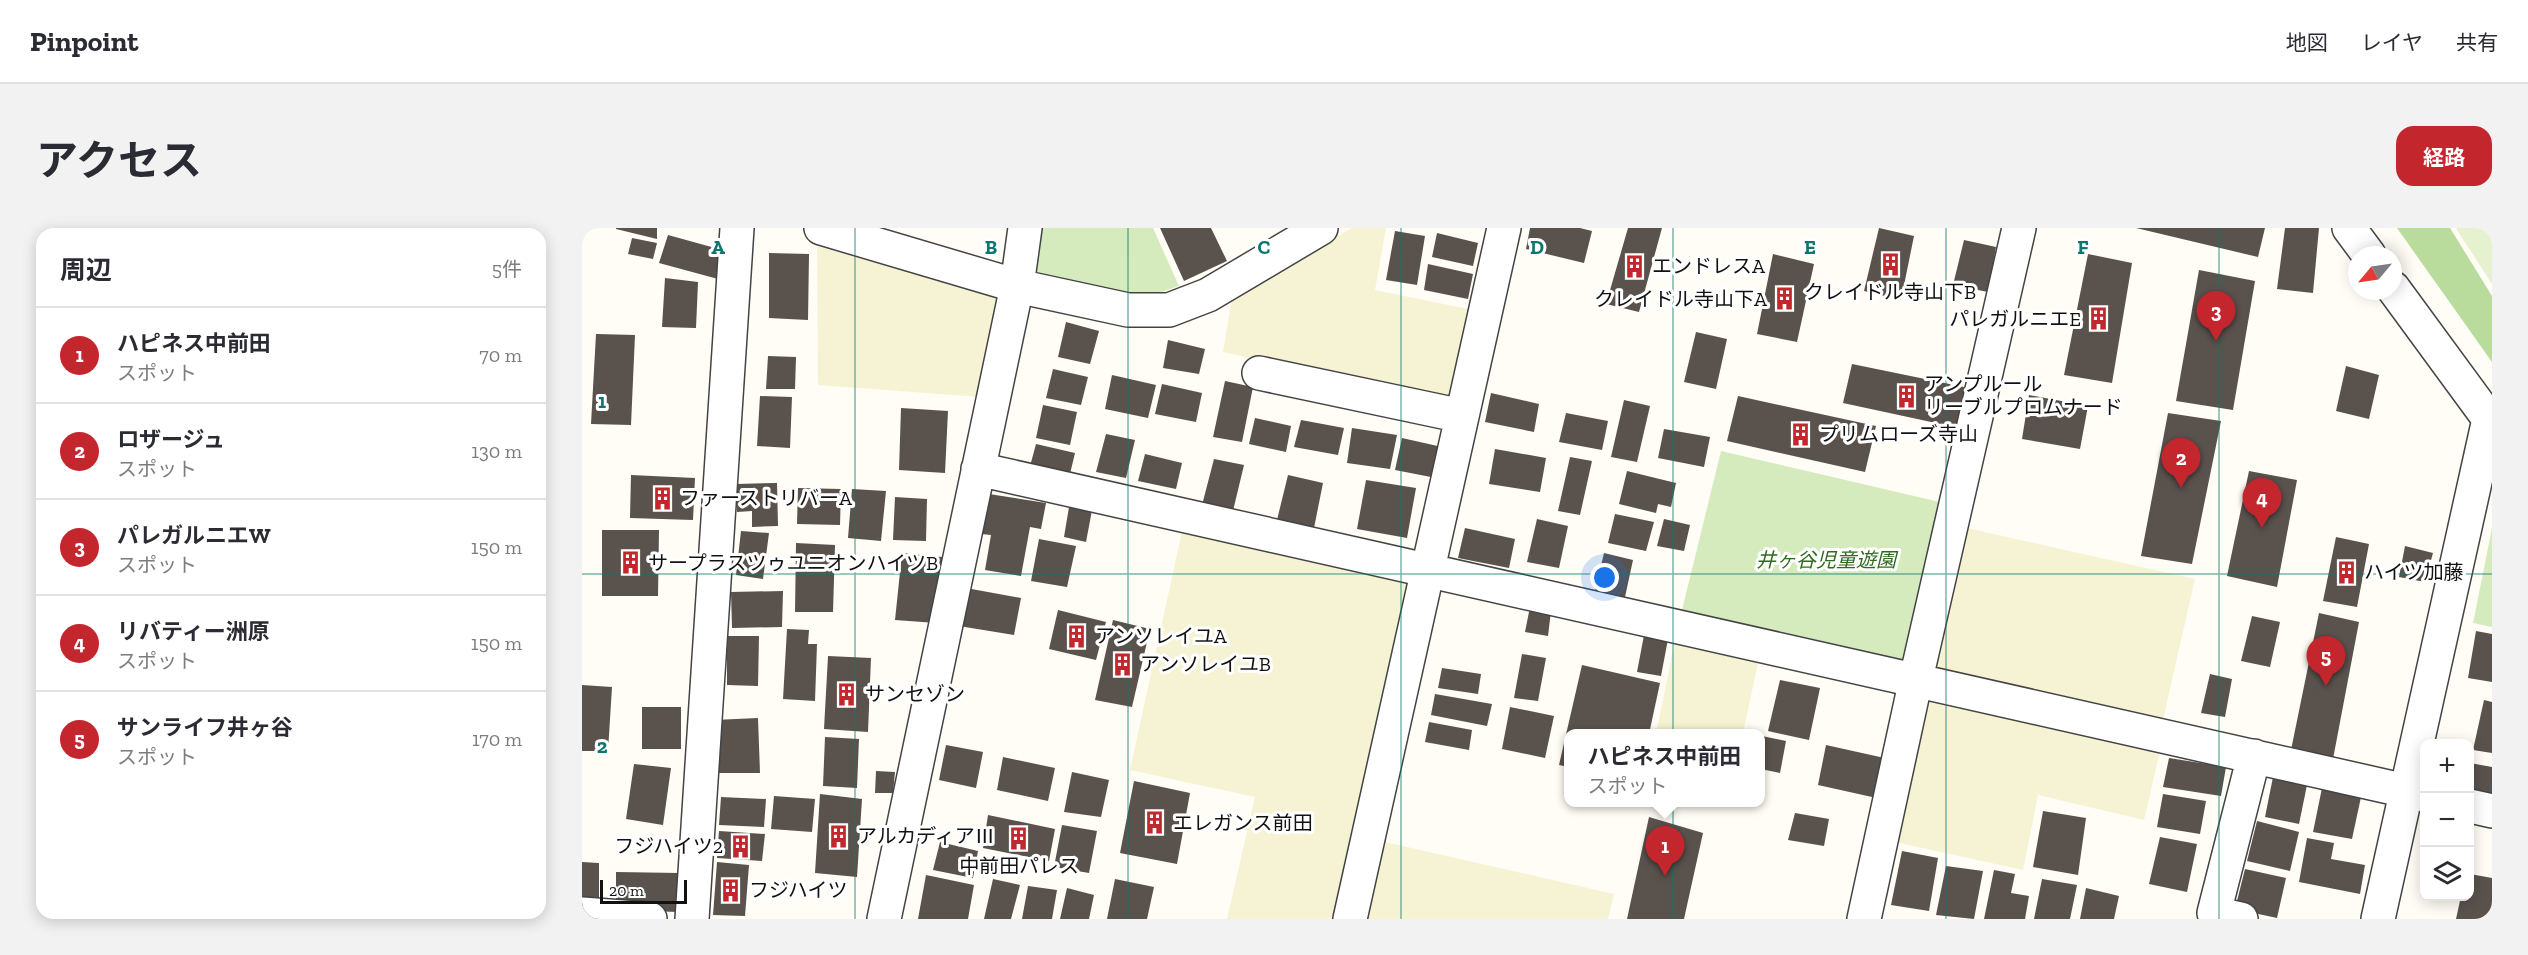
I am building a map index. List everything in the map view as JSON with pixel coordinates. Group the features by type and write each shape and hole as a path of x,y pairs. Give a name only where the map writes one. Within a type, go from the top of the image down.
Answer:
{"street":[{"path":"692,919 737,228"},
{"path":"821,228 1017,286 1128,310 1169,310 1208,295 1321,228"},
{"path":"884,919 1017,286 1025,228"},
{"path":"1350,919 1504,228"},
{"path":"1867,918 1916,679 2019,228"},
{"path":"2349,228 2362,246"},
{"path":"2378,919 2416,793 2491,421 2402,300"},
{"path":"1259,374 1462,416"},
{"path":"978,470 2416,793"},
{"path":"2241,919 2214,913 2254,756"},
{"path":"2474,807 2492,812"},
{"path":"582,914 650,919"}],"shaded area":[{"path":"1352,228 1386,228 1375,290 1473,310 1454,403 1223,352 1232,298"},
{"path":"817,246 993,295 1000,308 980,397 818,385"},
{"path":"1183,527 1413,580 1337,919 1227,919 1255,797 1130,770"},
{"path":"1963,527 2195,579 2162,724 1931,672"},
{"path":"1676,635 1760,654 1744,729 1657,729"},
{"path":"1928,692 2161,747 2144,820 2038,795 2023,870 1895,842"},
{"path":"1385,842 1614,894 1608,919 1366,919"}],"green space":[{"path":"1040,228 1153,228 1179,286 1146,297 1033,277"},
{"path":"2397,228 2450,228 2492,296 2492,362"},
{"path":"2457,228 2492,228 2492,284 2457,230"},
{"name":"井ヶ谷児童遊園","path":"1721,451 1944,503 1904,664 1682,610"},
{"path":"2492,528 2492,627 2473,623"}],"building":[{"path":"657,228 657,239 616,229"},
{"path":"1160,228 1211,228 1227,261 1184,281"},
{"path":"1530,228 1580,228 1592,231 1584,263 1526,249"},
{"name":"エンドレスA","path":"1628,228 1662,228 1639,312 1606,304"},
{"name":"クレイドル寺山下B","path":"1879,228 1914,236 1901,300 1864,291"},
{"path":"2136,228 2265,228 2258,257"},
{"path":"2285,228 2319,228 2313,293 2277,289"},
{"path":"1395,231 1425,236 1417,285 1386,280"},
{"path":"1437,233 1478,243 1473,266 1432,257"},
{"path":"668,235 726,251 718,279 659,263"},
{"path":"632,238 657,243 653,259 628,254"},
{"path":"1964,240 1996,247 1988,292 1953,285"},
{"path":"769,253 809,254 808,320 769,318"},
{"name":"クレイドル寺山下A","path":"1773,254 1814,264 1797,342 1757,334"},
{"name":"パレガルニエE","path":"2088,254 2132,263 2112,383 2064,375"},
{"path":"1428,264 1473,274 1468,299 1424,290"},
{"path":"2199,270 2255,281 2233,410 2176,401"},
{"path":"665,278 698,282 696,328 662,327"},
{"path":"1066,322 1099,331 1090,364 1058,357"},
{"path":"1696,332 1727,339 1716,389 1684,382"},
{"path":"596,334 635,335 631,425 591,424"},
{"path":"1168,340 1205,349 1199,374 1163,368"},
{"path":"768,356 796,357 795,389 766,389"},
{"name":"アンプルール リーブルプロムナード","path":"1852,364 1969,388 1959,428 1843,403"},
{"path":"2346,366 2379,375 2369,419 2336,411"},
{"path":"1053,369 1088,377 1081,405 1046,398"},
{"path":"1112,375 1156,385 1148,418 1105,409"},
{"path":"1225,381 1253,387 1242,442 1213,437"},
{"path":"1162,384 1202,393 1196,422 1155,414"},
{"path":"1491,393 1539,404 1534,432 1485,422"},
{"path":"2029,395 2088,406 2080,449 2022,439"},
{"path":"760,396 792,397 790,448 757,446"},
{"name":"プリムローズ寺山","path":"1738,396 1876,426 1865,472 1727,441"},
{"path":"1624,400 1650,406 1637,462 1611,457"},
{"path":"1043,405 1077,412 1070,445 1036,438"},
{"path":"901,408 948,411 945,473 899,470"},
{"path":"1566,413 1608,421 1602,450 1559,442"},
{"path":"2168,413 2221,421 2192,564 2141,556"},
{"path":"1255,418 1291,426 1286,452 1249,444"},
{"path":"1301,420 1344,428 1338,455 1294,447"},
{"path":"1352,428 1397,435 1390,469 1347,463"},
{"path":"1664,429 1710,437 1704,467 1658,458"},
{"path":"1106,434 1135,440 1126,478 1096,472"},
{"path":"1402,438 1442,447 1436,478 1395,470"},
{"path":"1036,444 1075,453 1069,478 1029,470"},
{"path":"1495,449 1546,458 1540,492 1489,484"},
{"path":"1145,454 1182,463 1176,489 1138,481"},
{"path":"1570,457 1592,461 1580,515 1558,511"},
{"path":"1214,459 1244,465 1232,515 1201,509"},
{"path":"1627,471 1676,483 1671,507 1658,504 1656,513 1619,504"},
{"path":"2249,471 2297,480 2277,587 2227,576"},
{"name":"ファーストリバーA","path":"631,475 695,478 693,520 630,518"},
{"path":"1288,475 1323,483 1314,528 1277,520"},
{"path":"1366,480 1416,488 1407,538 1357,529"},
{"path":"777,483 778,526 752,527 752,511 737,512 736,484"},
{"path":"798,488 841,489 840,525 797,524"},
{"path":"852,489 886,491 881,541 848,538"},
{"path":"989,494 1046,503 1041,529 1030,527 1021,576 985,570 991,535 981,534"},
{"path":"895,497 927,499 926,541 893,540"},
{"path":"1070,501 1093,505 1086,542 1064,537"},
{"path":"1615,514 1654,522 1646,551 1608,543"},
{"path":"1537,519 1568,526 1559,568 1527,562"},
{"path":"1664,519 1690,525 1684,551 1657,546"},
{"path":"1465,528 1515,539 1509,568 1458,558"},
{"name":"サープラスツゥユニオンハイツB","path":"602,530 659,530 658,596 602,596"},
{"path":"741,531 769,533 763,579 736,575"},
{"name":"ハイツ加藤","path":"2336,537 2369,544 2357,607 2323,601"},
{"path":"1039,539 1076,546 1067,587 1031,581"},
{"path":"796,543 835,545 833,612 795,612"},
{"path":"2405,546 2433,553 2425,582 2399,577"},
{"path":"902,553 942,557 936,623 895,620"},
{"path":"1604,553 1633,560 1625,597 1595,591"},
{"path":"966,588 1021,598 1014,635 959,626"},
{"path":"783,591 782,627 732,628 731,592"},
{"path":"1530,607 1551,611 1548,636 1525,632"},
{"name":"アンソレイユA","path":"1058,610 1106,622 1096,660 1049,649"},
{"path":"2319,613 2359,622 2333,759 2291,750"},
{"path":"2252,616 2280,622 2270,667 2241,661"},
{"name":"アンソレイユB","path":"1113,620 1150,629 1132,707 1095,700"},
{"path":"787,629 809,630 808,644 817,644 815,701 783,699"},
{"path":"1645,630 1669,634 1661,676 1637,672"},
{"path":"2476,631 2492,634 2492,682 2468,678"},
{"path":"727,636 759,636 758,686 727,685"},
{"path":"1522,654 1546,658 1538,701 1514,698"},
{"name":"サンセゾン","path":"828,656 871,658 868,732 824,729"},
{"path":"1582,665 1660,683 1650,729 1567,729"},
{"path":"1442,668 1481,674 1478,694 1438,688"},
{"path":"2210,674 2232,679 2225,717 2201,713"},
{"path":"1780,680 1820,688 1809,740 1768,731"},
{"path":"582,685 612,687 608,751 582,751"},
{"path":"1435,694 1492,704 1487,726 1431,715"},
{"path":"2484,700 2492,702 2492,753 2474,750"},
{"path":"642,707 681,707 681,749 642,749"},
{"path":"1510,707 1554,716 1545,758 1502,749"},
{"path":"758,718 760,773 716,773 714,720"},
{"path":"1429,722 1472,730 1469,750 1425,742"},
{"path":"825,737 859,739 857,788 823,786"},
{"path":"1765,737 1786,741 1780,773 1765,770"},
{"path":"1564,743 1564,766 1559,765"},
{"path":"946,745 983,752 976,788 939,780"},
{"path":"1826,745 1889,759 1881,799 1818,785"},
{"path":"1003,757 1055,768 1048,801 997,790"},
{"path":"2169,758 2226,767 2221,796 2163,787"},
{"path":"634,764 671,768 663,825 626,819"},
{"path":"2474,764 2492,767 2492,798 2474,795"},
{"path":"876,771 895,772 893,793 875,793"},
{"path":"1072,772 1109,780 1101,817 1064,812"},
{"path":"2273,777 2307,785 2299,824 2265,817"},
{"name":"エレガンス前田","path":"1134,781 1190,793 1177,864 1120,853"},
{"path":"2322,788 2361,797 2352,839 2313,832"},
{"name":"アルカディアⅢ","path":"820,794 862,799 857,877 815,873"},
{"path":"2163,794 2206,801 2200,834 2157,827"},
{"path":"774,796 815,799 812,832 771,829"},
{"path":"721,797 766,799 764,827 719,825"},
{"path":"2043,811 2086,818 2078,875 2033,867"},
{"path":"1795,813 1829,819 1824,846 1788,840"},
{"name":"中前田パレス","path":"988,815 1055,829 1049,861 983,848"},
{"path":"1649,817 1703,833 1684,919 1627,919"},
{"path":"2257,821 2299,832 2290,871 2247,861"},
{"path":"1062,825 1097,831 1089,873 1054,867"},
{"name":"フジハイツ2","path":"719,831 765,834 762,861 717,858"},
{"path":"2160,837 2197,844 2187,892 2149,884"},
{"path":"2307,838 2334,843 2331,859 2365,865 2360,894 2299,882"},
{"path":"940,842 978,851 973,878 933,870"},
{"path":"1902,851 1938,858 1929,911 1891,905"},
{"path":"582,862 599,863 599,906 582,906"},
{"name":"フジハイツ","path":"717,862 749,865 745,916 713,915"},
{"path":"1946,866 1983,871 1974,919 1936,915"},
{"path":"2245,869 2286,878 2277,918 2235,909"},
{"path":"1994,870 2015,874 2011,893 2029,896 2025,919 1984,919"},
{"path":"616,872 680,873 678,912 616,910"},
{"path":"926,875 974,885 968,919 918,919"},
{"path":"2474,875 2492,878 2492,919 2456,919 2460,901 2474,901"},
{"path":"993,879 1020,885 1011,919 984,919"},
{"path":"1115,879 1154,887 1147,919 1107,919"},
{"path":"2042,879 2077,885 2070,919 2034,919"},
{"path":"1028,886 1057,890 1052,919 1022,919"},
{"path":"1067,888 1094,895 1089,919 1060,919"},
{"path":"2086,888 2119,896 2114,919 2080,919"}],"place":[{"name":"クレイドル寺山下B","path":"1890,264"},
{"name":"エンドレスA","path":"1634,266"},
{"name":"クレイドル寺山下A","path":"1785,299"},
{"name":"パレガルニエE","path":"2099,319"},
{"name":"パレガルニエW","path":"2216,341"},
{"name":"アンプルール リーブルプロムナード","path":"1906,396"},
{"name":"プリムローズ寺山","path":"1801,434"},
{"name":"ロザージュ","path":"2181,488"},
{"name":"ファーストリバーA","path":"662,498"},
{"name":"リバティー洲原","path":"2262,528"},
{"name":"サープラスツゥユニオンハイツB","path":"630,563"},
{"name":"ハイツ加藤","path":"2346,572"},
{"name":"アンソレイユA","path":"1077,636"},
{"name":"アンソレイユB","path":"1122,664"},
{"name":"サンライフ井ヶ谷","path":"2326,686"},
{"name":"サンセゾン","path":"847,694"},
{"name":"エレガンス前田","path":"1155,823"},
{"name":"アルカディアⅢ","path":"839,836"},
{"name":"中前田パレス","path":"1019,839"},
{"name":"フジハイツ2","path":"741,846"},
{"name":"ハピネス中前田","path":"1665,876"},
{"name":"フジハイツ","path":"731,890"}]}
